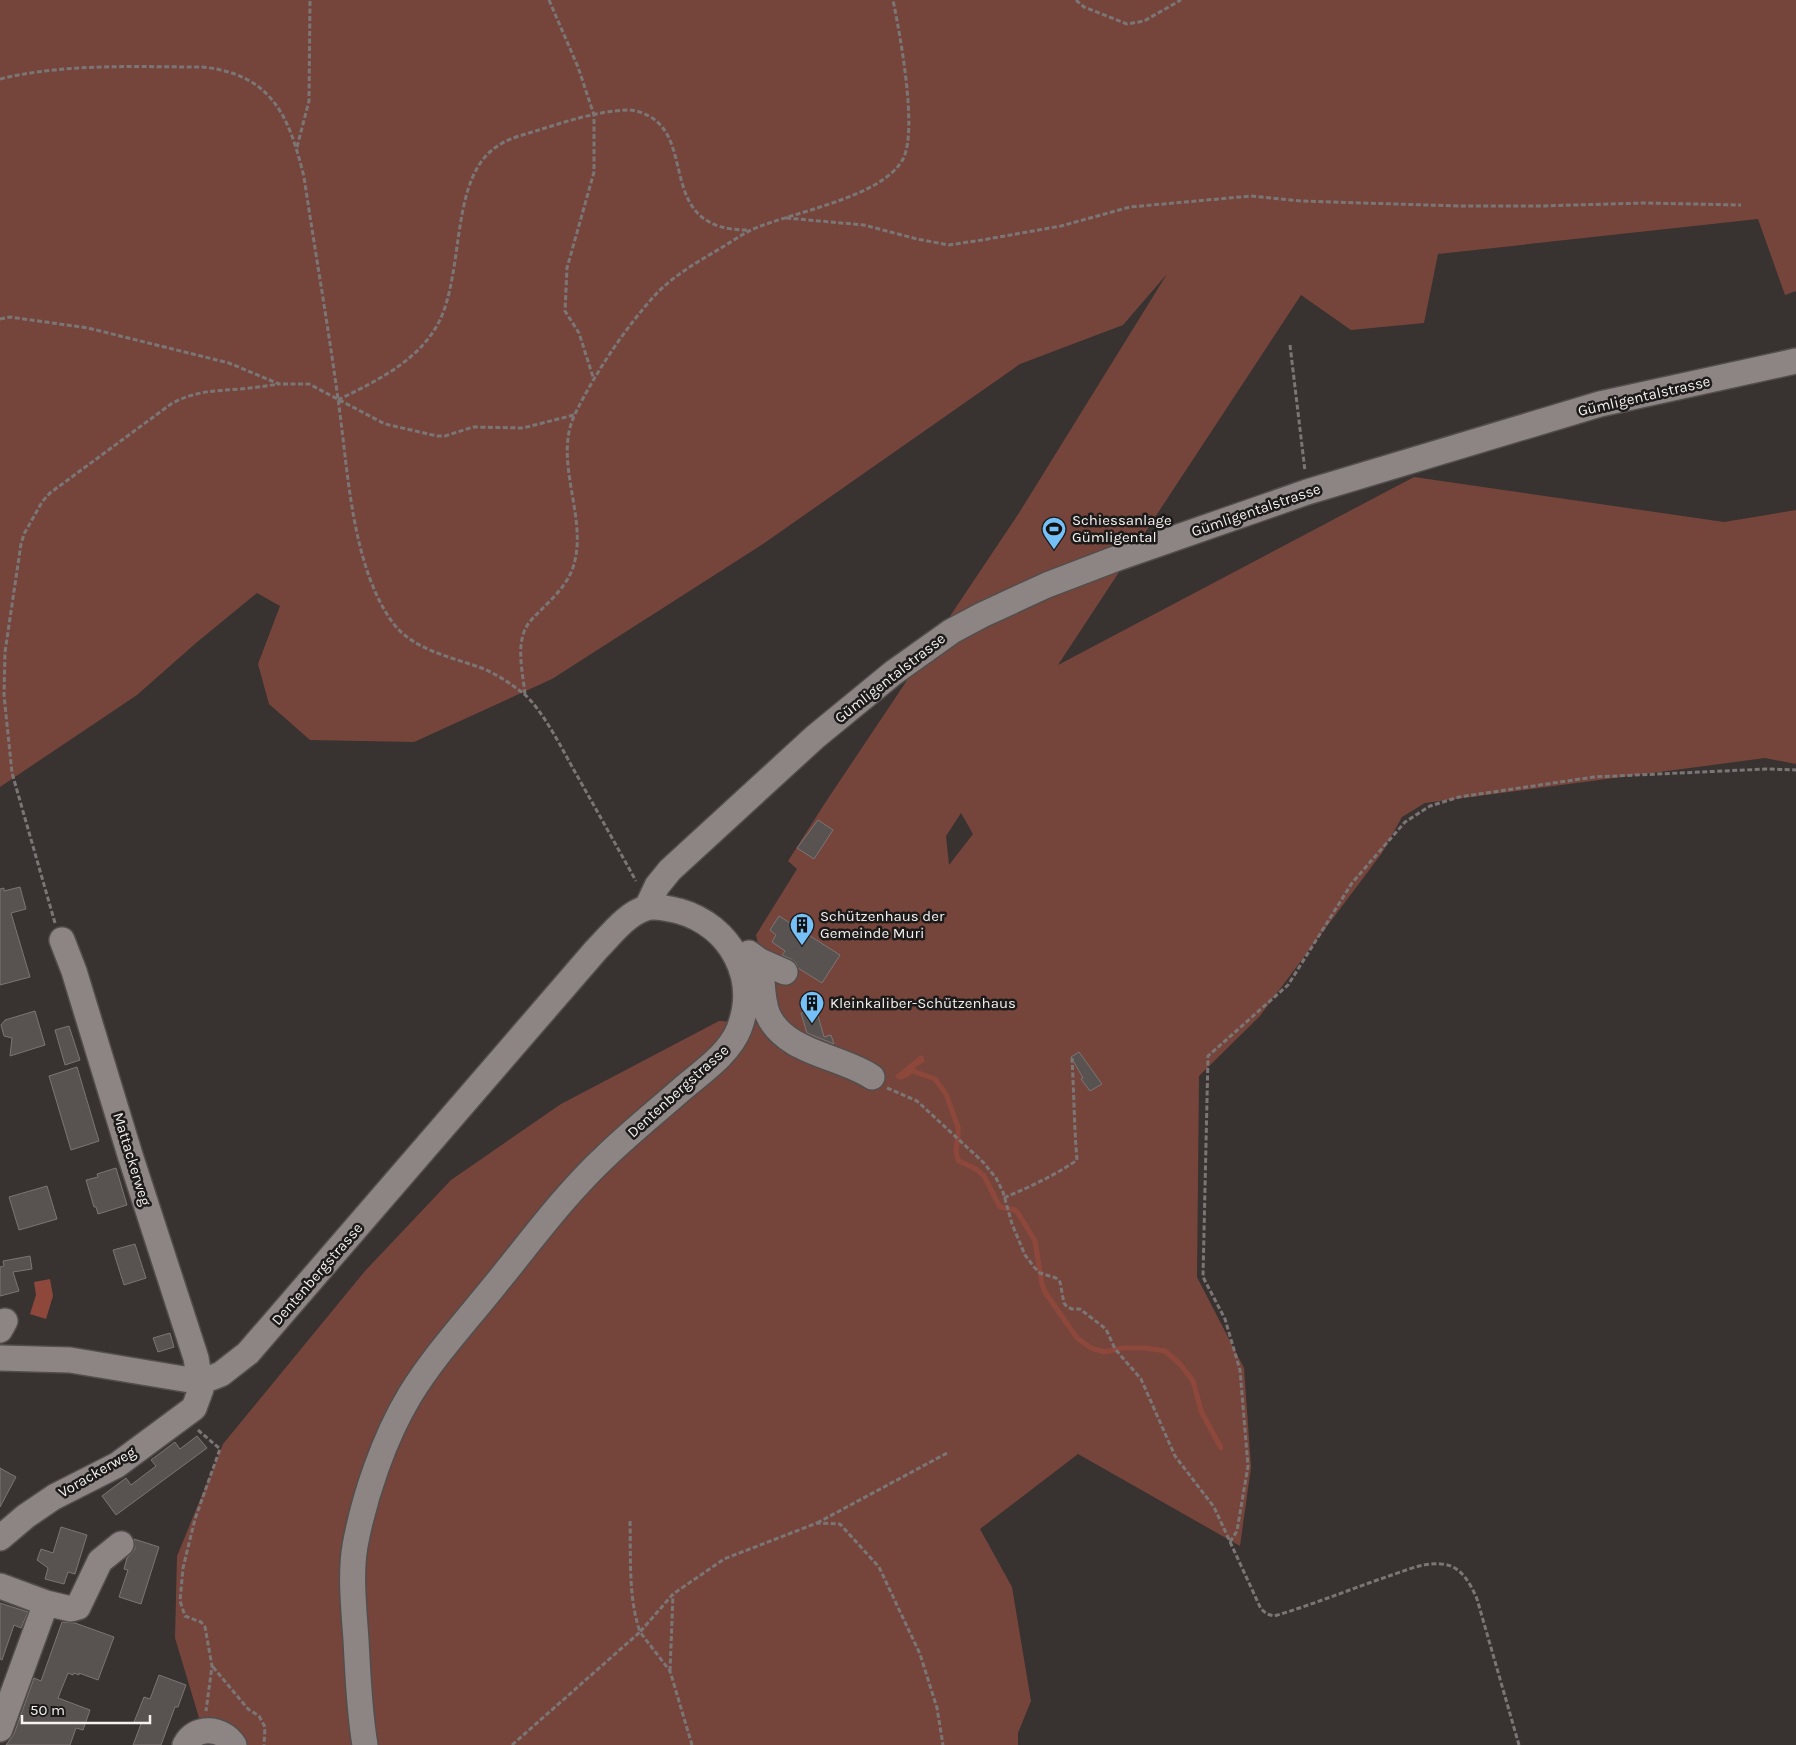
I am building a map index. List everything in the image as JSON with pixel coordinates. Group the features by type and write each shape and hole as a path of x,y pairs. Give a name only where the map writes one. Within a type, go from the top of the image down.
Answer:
{"street":[{"name":"Gümligentalstrasse","path":"647,907 657,886 670,870 814,738 893,673 952,632 982,615 1047,586 1115,560 1307,492 1600,404 1796,361"},
{"name":"Dentenbergstrasse","path":"0,1358 70,1360 190,1380 211,1378 221,1374 248,1353 596,950 622,924 647,907 671,909 696,918 716,930 733,950 741,967 746,1002 740,1026 731,1043 706,1068 620,1142 573,1189 437,1356 397,1418 371,1482 355,1548 353,1598 361,1720 365,1745"},
{"name":"Mattackerweg","path":"62,940 64,967 134,1167 196,1358 200,1379"},
{"path":"733,950 745,950 760,961 785,972"},
{"path":"760,961 765,1004 774,1024 796,1044 856,1068 872,1077"},
{"name":"Vorackerweg","path":"0,1538 26,1516 54,1497 117,1464 194,1408 201,1389 200,1379"},
{"path":"0,1586 46,1603 71,1609 78,1607 100,1561 121,1544"},
{"path":"0,1729 46,1603"},
{"path":"194,1738 215,1731 228,1737 234,1745"}],"path":[{"path":"297,148 309,101 310,0"},
{"path":"549,0 578,67 594,115 594,172 567,268 565,311 579,333 594,380"},
{"path":"525,695 522,660 523,633 568,578 575,561 577,537 567,455 569,432 574,415 617,343 659,291 686,269 752,230 869,188 890,175 900,165 908,147 910,124 900,40 893,0"},
{"path":"1076,0 1084,7 1127,24 1144,21 1181,0"},
{"path":"0,78 40,71 90,68 202,67 237,74 252,83 278,106 289,126 304,177 352,502 370,579 385,611 399,630 414,642 432,651 485,670 507,681 525,695 556,737 636,881 647,907"},
{"path":"338,400 399,366 415,353 434,332 445,310 449,294 470,184 482,160 499,145 513,138 594,115 628,110 642,112 656,120 666,132 672,144 686,197 695,209 707,219 726,228 752,230"},
{"path":"786,218 864,225 917,239 949,244 1061,226 1130,207 1251,196 1301,201 1458,206 1645,203 1742,205"},
{"path":"0,319 10,317 88,328 229,362 279,384"},
{"path":"1290,345 1307,492"},
{"path":"62,940 50,910 12,773 4,695 5,652 21,544 24,534 42,502 50,493 171,404 185,396 211,390 241,389 302,382 385,424 437,436 445,436 473,427 522,428 574,415"},
{"path":"0,699 4,695"},
{"path":"1230,1542 1237,1531 1248,1466 1240,1370 1225,1319 1203,1277 1208,1056 1288,985 1352,883 1405,822 1430,806 1459,798 1594,777 1766,769 1796,770"},
{"path":"1004,1198 1054,1175 1077,1160 1073,1125 1072,1058"},
{"path":"872,1077 887,1088 917,1101 990,1170 996,1178 1025,1255 1040,1273 1056,1278 1060,1282 1064,1303 1067,1307 1080,1309 1106,1329 1115,1349 1141,1379 1175,1456 1214,1507 1261,1609 1267,1614 1274,1616 1408,1570 1441,1564 1451,1566 1461,1572 1470,1583 1477,1599 1519,1745"},
{"path":"194,1738 212,1666 205,1627 201,1622 184,1616 180,1601 183,1568 195,1519 220,1449 202,1433"},
{"path":"512,1745 640,1632 673,1594 724,1559 817,1523 949,1452"},
{"path":"630,1522 631,1579 635,1616 640,1632 670,1671"},
{"path":"817,1523 840,1524 879,1567 920,1654 937,1708 943,1745"},
{"path":"673,1594 670,1671 692,1745"},
{"path":"212,1666 248,1709 259,1716 265,1728 264,1745"}],"shaded area":[{"path":"0,0 1796,0 1796,291 1785,295 1758,219 1438,254 1424,323 1351,330 1301,295 1058,665 1414,477 1724,522 1796,510 1796,764 1765,758 1425,803 1402,817 1382,853 1259,1017 1199,1076 1197,1277 1244,1368 1251,1467 1240,1546 1078,1454 980,1529 1012,1587 1031,1701 1018,1733 1018,1745 234,1745 203,1731 175,1638 177,1556 223,1444 365,1271 451,1180 561,1104 719,1021 766,1023 782,1036 756,935 797,869 788,861 1019,513 1167,274 1123,325 1020,364 763,544 552,679 414,742 310,740 269,704 258,664 280,606 257,593 137,695 0,787","holes":["961,813 973,834 949,865 946,836"]},
{"path":"921,1055 924,1057 924,1062 916,1067 910,1076 899,1080 895,1076"},
{"path":"50,1279 53,1296 46,1319 30,1314 36,1295 34,1282"}],"building":[{"path":"818,820 833,830 814,859 797,848"},
{"path":"20,887 26,909 11,913 30,977 0,985 0,889 4,888 4,891"},
{"name":"Schützenhaus der Gemeinde Muri","path":"779,916 840,955 822,983 798,968 791,959 782,955 785,951 772,942 776,935 770,930"},
{"name":"Kleinkaliber-Schützenhaus","path":"816,1009 824,1037 831,1035 834,1044 807,1033 801,1013"},
{"path":"35,1011 45,1045 10,1056 12,1038 4,1036 1,1025 5,1020"},
{"path":"69,1026 80,1060 65,1065 55,1030"},
{"path":"1079,1052 1102,1084 1090,1091 1081,1079 1083,1078 1071,1057"},
{"path":"77,1067 99,1141 71,1150 49,1076"},
{"path":"116,1168 127,1205 98,1214 86,1180 98,1177 97,1174"},
{"path":"47,1186 57,1219 19,1230 9,1197"},
{"path":"135,1244 146,1278 124,1285 113,1250"},
{"path":"30,1256 32,1269 13,1272 19,1291 0,1296 0,1267 4,1266 3,1261"},
{"path":"170,1333 174,1347 158,1352 153,1338"},
{"path":"197,1436 207,1448 116,1515 102,1496 126,1478 131,1485 156,1466 151,1460 175,1442 180,1449"},
{"path":"0,1468 16,1477 0,1507"},
{"path":"61,1527 87,1535 75,1574 68,1572 64,1584 45,1579 48,1568 37,1560 41,1549 53,1553"},
{"path":"134,1539 159,1547 141,1604 119,1597 128,1570 124,1569 127,1558 135,1549"},
{"path":"0,1603 28,1612 21,1628 14,1625 2,1660 0,1659"},
{"path":"62,1622 75,1623 114,1637 98,1680 79,1673 79,1675 74,1673 73,1675 68,1673 58,1698 90,1710 83,1730 76,1728 70,1745 6,1745 14,1734 34,1678 41,1681"},
{"path":"159,1675 186,1685 178,1707 175,1707 161,1745 133,1745 141,1724 134,1722 144,1697 150,1699"}],"waterway":[{"path":"913,1071 935,1079 946,1094 958,1127 956,1152 959,1161 976,1169 984,1176 1000,1207 1015,1210 1018,1213 1035,1241 1045,1292 1077,1338 1091,1348 1104,1352 1123,1348 1146,1348 1165,1351 1180,1364 1193,1381 1201,1411 1221,1448"}],"place":[{"name":"Schiessanlage Gümligental","path":"1054,550"},
{"name":"Schützenhaus der Gemeinde Muri","path":"802,946"},
{"name":"Kleinkaliber-Schützenhaus","path":"812,1024"}]}
